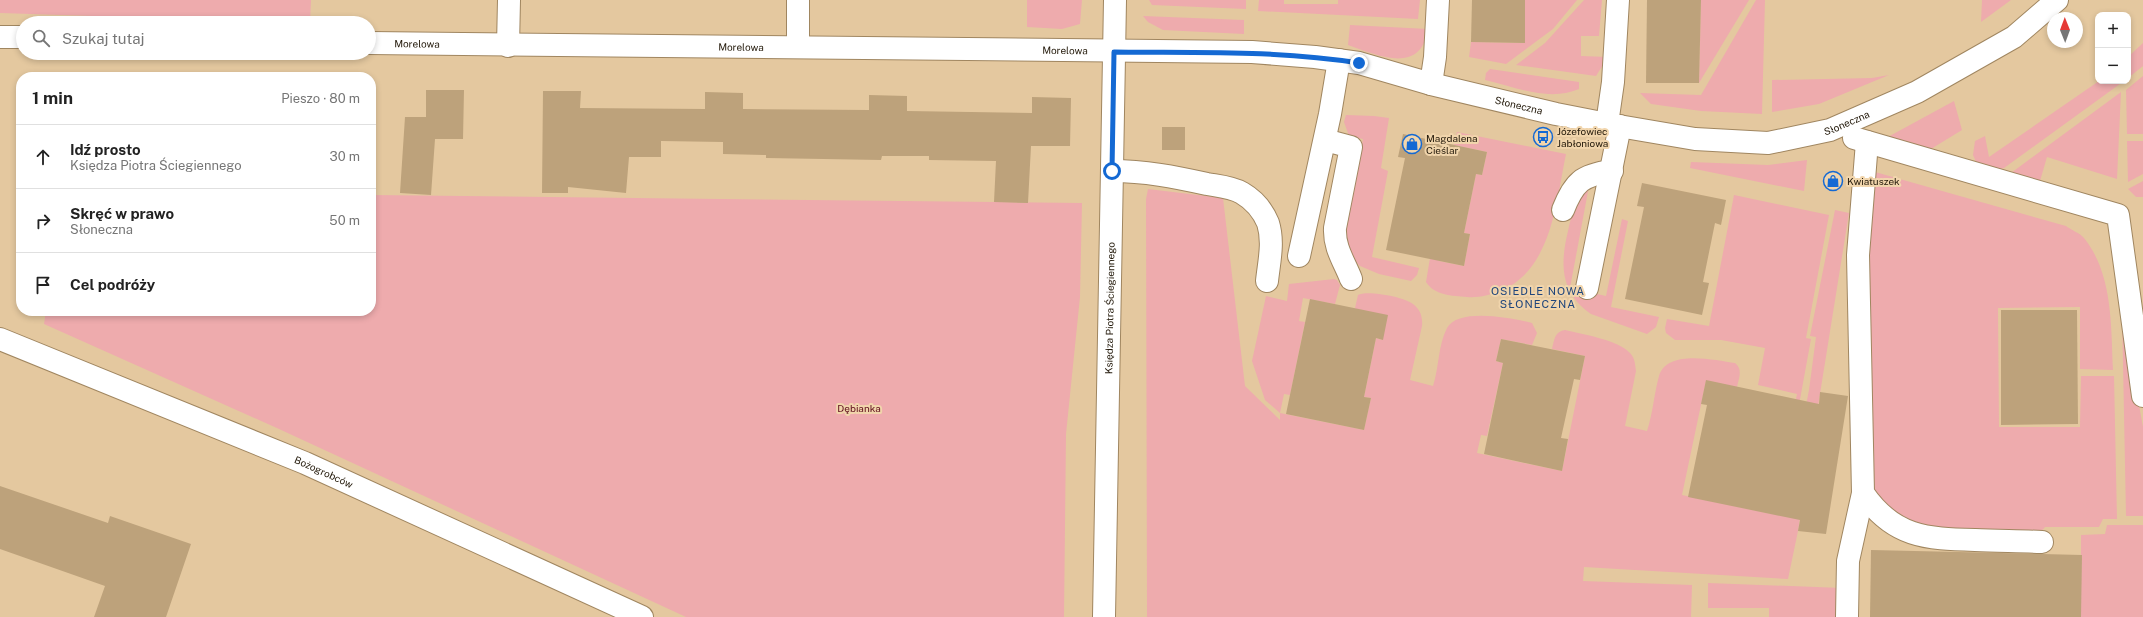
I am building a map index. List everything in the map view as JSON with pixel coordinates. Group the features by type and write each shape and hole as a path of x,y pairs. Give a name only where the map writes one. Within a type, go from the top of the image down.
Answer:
{"street":[{"path":"508,46 509,0"},
{"path":"798,0 798,47"},
{"name":"Księdza Piotra Ściegiennego","path":"1104,617 1115,0"},
{"path":"1431,84 1435,57 1438,0"},
{"path":"1588,288 1612,170 1613,82 1618,0"},
{"name":"Słoneczna","path":"1114,52 1252,52 1339,60 1359,63 1431,84 1556,114 1695,139 1768,143 1830,130 1924,89 2014,37 2057,0"},
{"path":"0,37 16,37"},
{"name":"Morelowa","path":"376,44 798,47 1114,52"},
{"path":"1299,256 1325,140 1339,60"},
{"path":"1830,130 2118,215 2143,396"},
{"path":"1325,140 1351,147 1334,240 1337,250 1351,279"},
{"path":"1847,617 1848,561 1863,493 1858,255 1867,142"},
{"path":"1563,210 1570,192 1577,183 1593,173 1612,170"},
{"path":"1112,171 1154,173 1223,187 1241,193 1247,197 1261,210 1270,233 1271,249 1267,281"},
{"name":"Bożogrobców","path":"0,339 305,463 642,617"},
{"path":"1863,493 1871,505 1884,518 1900,528 1933,539 2042,542"}],"green space":[{"path":"0,0 311,0 310,16 93,16 0,13"},
{"path":"1027,0 1082,0 1080,24 1062,29 1027,27"},
{"path":"1149,0 1246,0 1246,9 1152,5"},
{"path":"1259,0 1284,0 1284,4 1338,4 1338,0 1420,0 1418,19 1258,11"},
{"path":"1525,0 1577,0 1553,29 1506,64 1469,57 1471,42 1525,43"},
{"path":"1584,0 1602,0 1599,36 1581,36 1581,56 1608,57 1596,76 1516,65 1545,43"},
{"path":"1701,0 1749,0 1699,83"},
{"path":"1756,0 1765,0 1762,114 1701,111 1651,104 1640,93 1701,95"},
{"path":"1982,0 2011,0 1981,22"},
{"path":"1143,16 1244,20 1244,34 1163,30 1148,22"},
{"path":"1350,25 1428,29 1424,43 1417,52 1408,57 1397,58 1373,54 1348,45"},
{"path":"2143,43 2143,66 2131,76 2131,54"},
{"path":"1490,69 1579,82 1579,89 1568,93 1556,94 1532,92 1485,80 1486,73"},
{"path":"1889,75 1819,104 1772,112 1772,80 1872,78"},
{"path":"2143,76 2143,134 2127,134 2126,90"},
{"path":"2095,84 2120,84 2004,168 1994,171 1977,164 1973,155 1975,141 1985,136 1989,157"},
{"path":"2121,92 2117,179 2047,157 2040,181 2011,173"},
{"path":"1954,101 1962,130 1926,152 1886,138"},
{"path":"1346,115 1389,118 1381,168 1388,171 1372,257 1419,268 1417,275 1411,281 1379,274 1360,266 1354,260 1343,237 1363,139 1349,136 1344,122"},
{"path":"1457,132 1566,154 1559,193 1549,233 1541,251 1531,267 1517,281 1500,291 1480,297 1461,297 1444,294 1434,290 1426,282 1431,252 1439,261 1464,266 1470,234 1464,233 1476,174 1482,175 1487,152 1454,145"},
{"path":"2127,141 2143,141 2143,174 2128,182"},
{"path":"1807,160 1804,191 1690,168 1691,162 1768,165"},
{"path":"1868,170 2066,226 2084,238 2093,252 2100,268 2109,301 2113,370 2080,369 2080,307 1998,308 1999,427 2080,427 2081,376 2114,376 2117,519 2103,519 2099,527 2045,527 2039,534 1917,529 1874,501 1863,252"},
{"path":"2143,181 2143,197 2136,197 2128,189"},
{"path":"1589,186 1570,288 1606,296 1622,219 1628,221 1611,307 1659,317 1656,327 1647,334 1591,314 1573,297 1568,287 1564,266 1565,243 1575,207"},
{"path":"1148,189 1223,198 1245,386 1280,420 1280,413 1364,430 1371,398 1364,397 1376,338 1382,340 1355,308 1358,295 1369,293 1394,297 1408,301 1418,308 1422,319 1422,326 1410,380 1433,386 1444,335 1447,328 1453,322 1462,318 1474,316 1512,319 1532,323 1537,333 1532,345 1501,339 1496,361 1503,363 1487,436 1481,435 1477,453 1562,471 1585,356 1552,349 1553,342 1559,332 1565,330 1609,341 1625,348 1632,355 1636,371 1625,426 1647,431 1659,376 1664,368 1671,362 1692,358 1735,363 1740,371 1737,387 1706,381 1682,495 1772,514 1797,394 1758,385 1765,348 1721,340 1675,340 1666,333 1665,328 1667,319 1709,326 1734,195 1829,215 1806,338 1811,339 1779,515 1784,516 1809,390 1816,337 1810,336 1835,210 1849,213 1798,531 1788,579 1584,567 1583,581 1692,585 1691,617 1147,617 1146,199"},
{"name":"Dębianka","path":"376,195 1082,203 1080,297 1066,434 1064,617 686,617 279,429 44,324 45,316 376,316"},
{"path":"1334,279 1337,280 1340,285 1335,304 1303,298 1299,321 1305,322 1290,395 1284,394 1280,413 1265,400 1252,361 1266,296 1287,301 1289,284"},
{"path":"2122,312 2143,427 2143,516 2126,516"},
{"path":"2107,525 2143,525 2143,617 2081,617 2081,535 2105,534"},
{"path":"1708,583 1842,588 1842,617 1769,617 1769,608 1708,608"}],"building":[{"path":"1472,0 1525,0 1525,43 1471,42"},
{"path":"1647,0 1701,0 1699,83 1646,83"},
{"path":"426,90 464,90 463,139 435,139 431,195 400,193 405,117 426,117"},
{"path":"543,91 581,91 580,108 705,109 705,92 743,93 743,109 869,110 869,95 907,96 907,111 1032,113 1032,97 1071,98 1070,146 1031,146 1028,203 994,202 996,161 929,160 929,156 882,156 881,160 766,158 766,155 723,154 723,142 661,141 661,157 629,157 626,193 568,187 568,193 542,193"},
{"path":"1162,127 1185,127 1185,150 1162,150"},
{"path":"1403,134 1487,152 1482,175 1476,174 1464,233 1470,234 1464,266 1386,250 1405,158 1398,157"},
{"path":"1642,183 1726,200 1721,225 1715,223 1703,282 1709,283 1702,315 1625,299 1644,207 1637,206"},
{"path":"1310,299 1388,315 1383,340 1376,338 1364,397 1371,398 1364,430 1286,414"},
{"path":"2001,310 2077,310 2078,424 2001,425"},
{"path":"1501,339 1585,356 1580,380 1574,379 1561,438 1568,439 1562,471 1484,454 1503,363 1496,361"},
{"path":"1706,380 1819,404 1820,392 1848,396 1826,534 1798,531 1800,520 1688,497 1707,405 1701,404"},
{"path":"0,486 108,523 110,516 191,544 166,617 94,617 105,586 0,549"},
{"path":"1871,550 2082,555 2081,617 1870,617"}],"place":[{"name":"Józefowiec Jabłoniowa","path":"1543,137"},
{"name":"Magdalena Cieślar","path":"1412,144"},
{"name":"Kwiatuszek","path":"1833,181"}],"district":[{"name":"OSIEDLE NOWA SŁONECZNA","path":"1538,297"}],"route":[{"path":"1112,171 1114,52 1252,52 1315,57 1359,63"}]}
